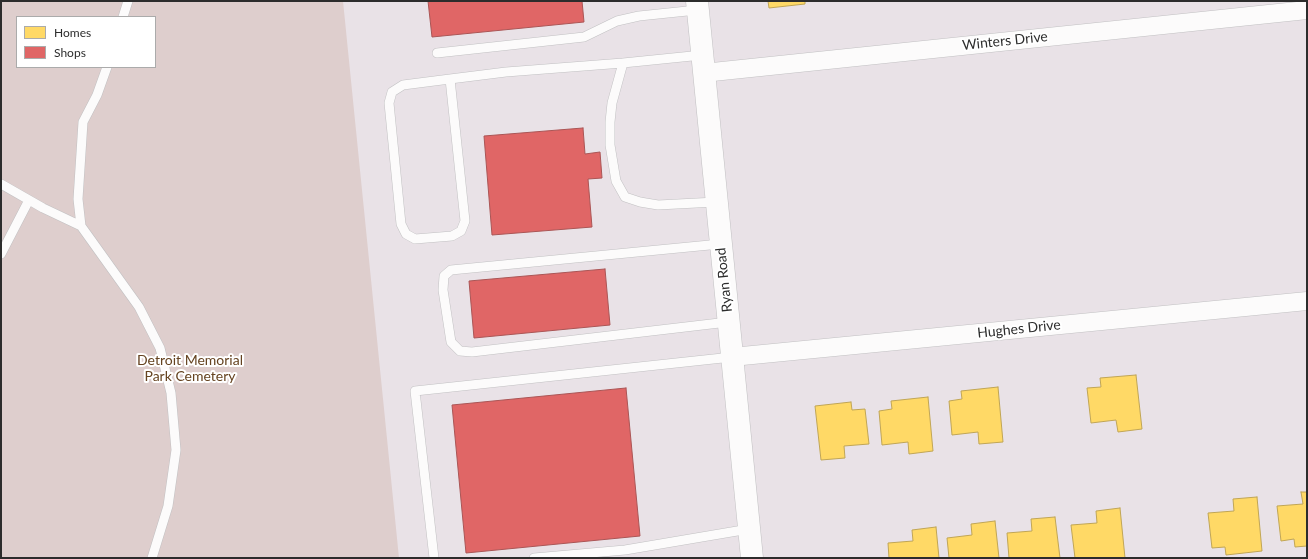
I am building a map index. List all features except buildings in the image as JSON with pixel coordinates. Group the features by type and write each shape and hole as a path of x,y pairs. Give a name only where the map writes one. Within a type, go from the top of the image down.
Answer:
{"main road":[{"name":"Ryan Road","path":"697,5 752,558"}],"street":[{"name":"Winters Drive","path":"702,64 1307,10"},
{"name":"Hughes Drive","path":"732,357 1307,301"}],"lane":[{"path":"123,16 128,1"},
{"path":"437,53 584,37 617,21 697,5"},
{"path":"450,79 465,222 461,231 452,236 415,239 406,234 401,224 389,103 392,92 403,85 450,79 506,72 623,63 702,64"},
{"path":"623,63 612,103 610,144 616,181 625,196 640,202 658,205 716,202"},
{"path":"81,226 78,199 82,122 97,95 107,68"},
{"path":"1,184 81,226 139,307 160,348 171,393 176,450 168,506 152,558"},
{"path":"1,254 29,200"},
{"path":"720,244 451,270 444,276 443,290 451,342 460,351 490,351 728,322"},
{"path":"434,558 415,391 732,357"},
{"path":"534,558 625,550 749,529"}],"green space":[{"name":"Detroit Memorial Park Cemetery","path":"1,1 343,1 399,558 1,558"}]}
